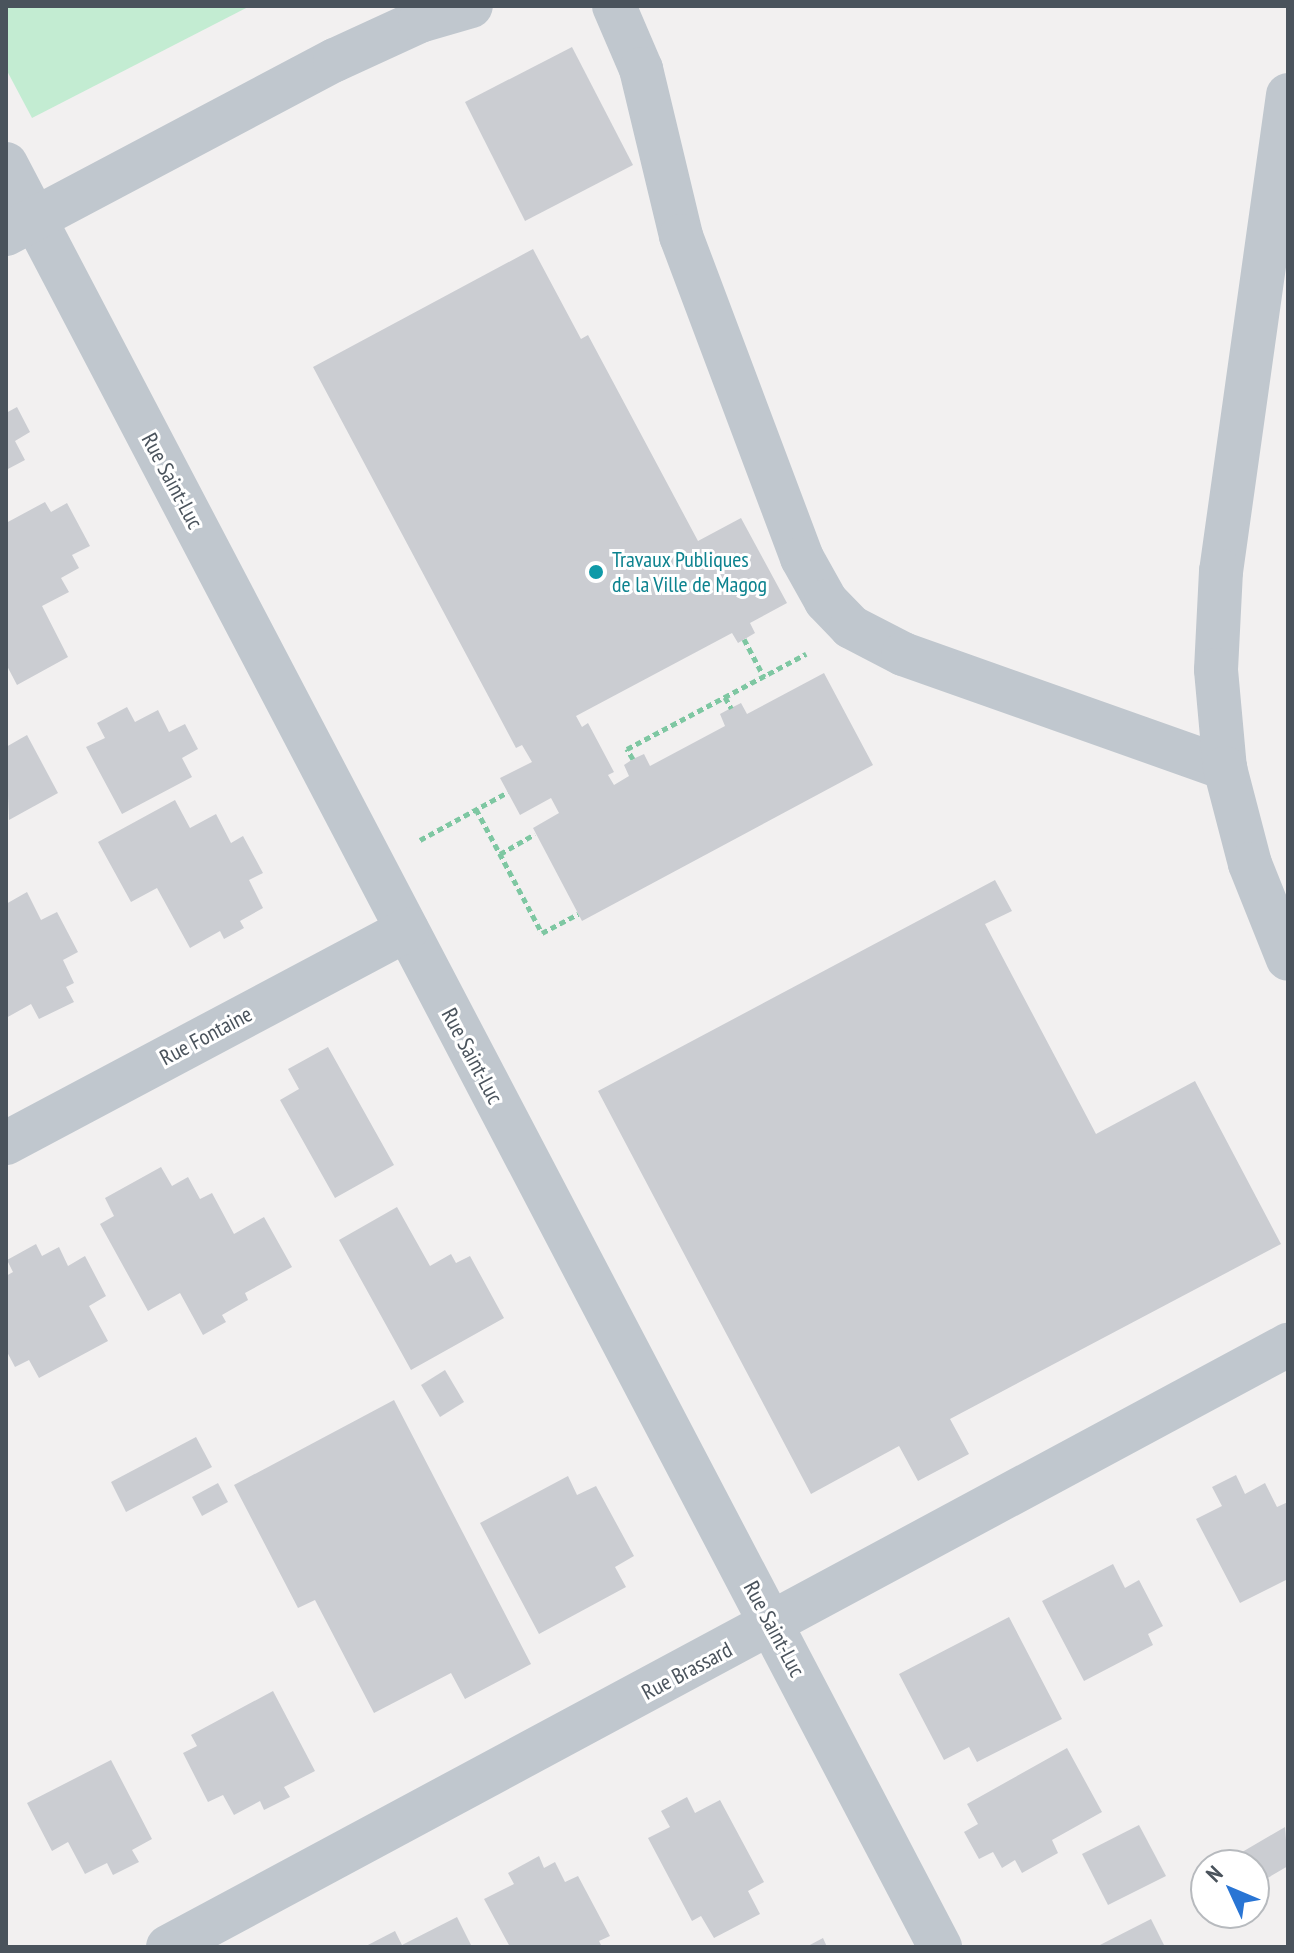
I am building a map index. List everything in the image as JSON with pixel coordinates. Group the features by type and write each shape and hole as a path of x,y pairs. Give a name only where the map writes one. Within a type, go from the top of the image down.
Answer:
{"street":[{"path":"20,226 335,60 420,21 471,6"},
{"path":"614,6 641,69 681,236 802,558 826,601 851,627 903,654 1225,768"},
{"path":"1288,95 1221,571 1216,670 1225,768 1250,864 1288,959"},
{"name":"Rue Saint-Luc","path":"6,164 20,226 373,866 940,1947"},
{"name":"Rue Fontaine","path":"6,1143 407,930"},
{"name":"Rue Brassard","path":"168,1947 772,1626 1288,1345"}],"path":[{"path":"744,639 764,677"},
{"path":"633,759 627,749 812,651"},
{"path":"725,697 731,708"},
{"path":"373,866 508,792"},
{"path":"476,809 542,933 578,914"},
{"path":"500,854 535,834"}],"green space":[{"path":"6,6 250,6 32,118 6,69"}],"building":[{"path":"572,47 633,165 525,221 465,102"},
{"name":"Travaux Publiques de la Ville de Magog","path":"533,249 581,339 588,335 698,541 741,518 787,603 750,623 755,633 738,643 732,633 576,716 582,727 588,723 614,772 608,775 614,785 629,776 624,765 633,759 644,754 650,766 725,726 720,714 731,708 741,703 747,714 824,673 873,765 582,921 533,828 559,813 551,798 520,815 500,778 532,762 522,745 516,748 313,367"},
{"path":"17,407 30,432 15,441 25,460 6,470 6,413"},
{"path":"45,502 51,512 67,503 90,546 72,555 79,568 61,578 69,592 42,606 68,657 17,685 6,664 6,523"},
{"path":"127,707 135,722 158,710 169,732 185,724 198,749 182,758 192,777 122,814 86,747 105,738 97,723"},
{"path":"27,735 58,793 9,820 6,747"},
{"path":"175,800 190,828 216,814 231,843 243,836 263,873 249,880 263,908 240,921 244,928 224,939 220,931 190,948 157,888 131,902 98,842"},
{"path":"995,880 1012,911 985,924 1096,1134 1195,1081 1281,1244 950,1419 969,1454 918,1481 899,1446 811,1494 598,1091"},
{"path":"27,892 41,920 57,912 78,952 63,960 74,983 66,987 74,1002 39,1019 31,1004 6,1018 6,904"},
{"path":"328,1047 394,1165 335,1198 280,1100 299,1089 288,1069"},
{"path":"161,1167 172,1186 188,1177 200,1199 212,1193 234,1234 264,1217 292,1267 245,1293 248,1300 222,1315 226,1322 203,1335 180,1293 148,1311 100,1224 114,1216 105,1198"},
{"path":"397,1207 430,1266 451,1254 456,1263 470,1256 504,1318 411,1370 339,1240"},
{"path":"36,1244 42,1256 59,1247 68,1266 85,1256 106,1296 89,1306 108,1341 39,1378 29,1360 15,1367 6,1350 6,1276 13,1272 7,1260"},
{"path":"445,1370 464,1402 440,1417 421,1385"},
{"path":"394,1400 531,1664 465,1699 451,1673 374,1713 315,1600 298,1608 234,1485"},
{"path":"196,1437 212,1467 126,1512 111,1482"},
{"path":"1236,1475 1245,1494 1265,1483 1277,1507 1288,1502 1288,1579 1240,1603 1196,1519 1222,1506 1212,1487"},
{"path":"568,1476 577,1495 596,1486 634,1556 615,1567 626,1587 539,1634 480,1523"},
{"path":"218,1483 228,1502 202,1516 192,1497"},
{"path":"1113,1564 1125,1588 1139,1580 1163,1626 1148,1634 1153,1645 1084,1681 1042,1601"},
{"path":"1009,1617 1062,1719 977,1762 969,1747 944,1760 899,1674"},
{"path":"273,1691 315,1771 284,1787 290,1797 264,1810 260,1801 234,1815 223,1795 208,1802 183,1753 197,1746 191,1735"},
{"path":"1067,1748 1102,1812 1052,1840 1058,1853 1022,1873 1015,1860 1002,1868 993,1852 979,1859 964,1832 978,1824 967,1804"},
{"path":"111,1760 152,1839 132,1850 139,1862 113,1875 107,1863 85,1874 68,1842 52,1851 27,1803"},
{"path":"687,1797 695,1813 720,1800 764,1882 748,1891 760,1914 714,1938 701,1916 692,1921 648,1838 670,1827 661,1811"},
{"path":"1139,1825 1166,1876 1108,1905 1082,1854"},
{"path":"1285,1827 1288,1866 1270,1877 1270,1849 1247,1849"},
{"path":"539,1856 544,1868 555,1862 565,1882 578,1876 610,1936 599,1941 602,1947 510,1947 484,1899 514,1884 508,1873"},
{"path":"457,1917 472,1947 364,1947 395,1931 402,1945"},
{"path":"1151,1919 1165,1947 1096,1947"},
{"path":"823,1938 827,1947 806,1947"}],"place":[{"name":"Travaux Publiques de la Ville de Magog","path":"596,572"}]}
